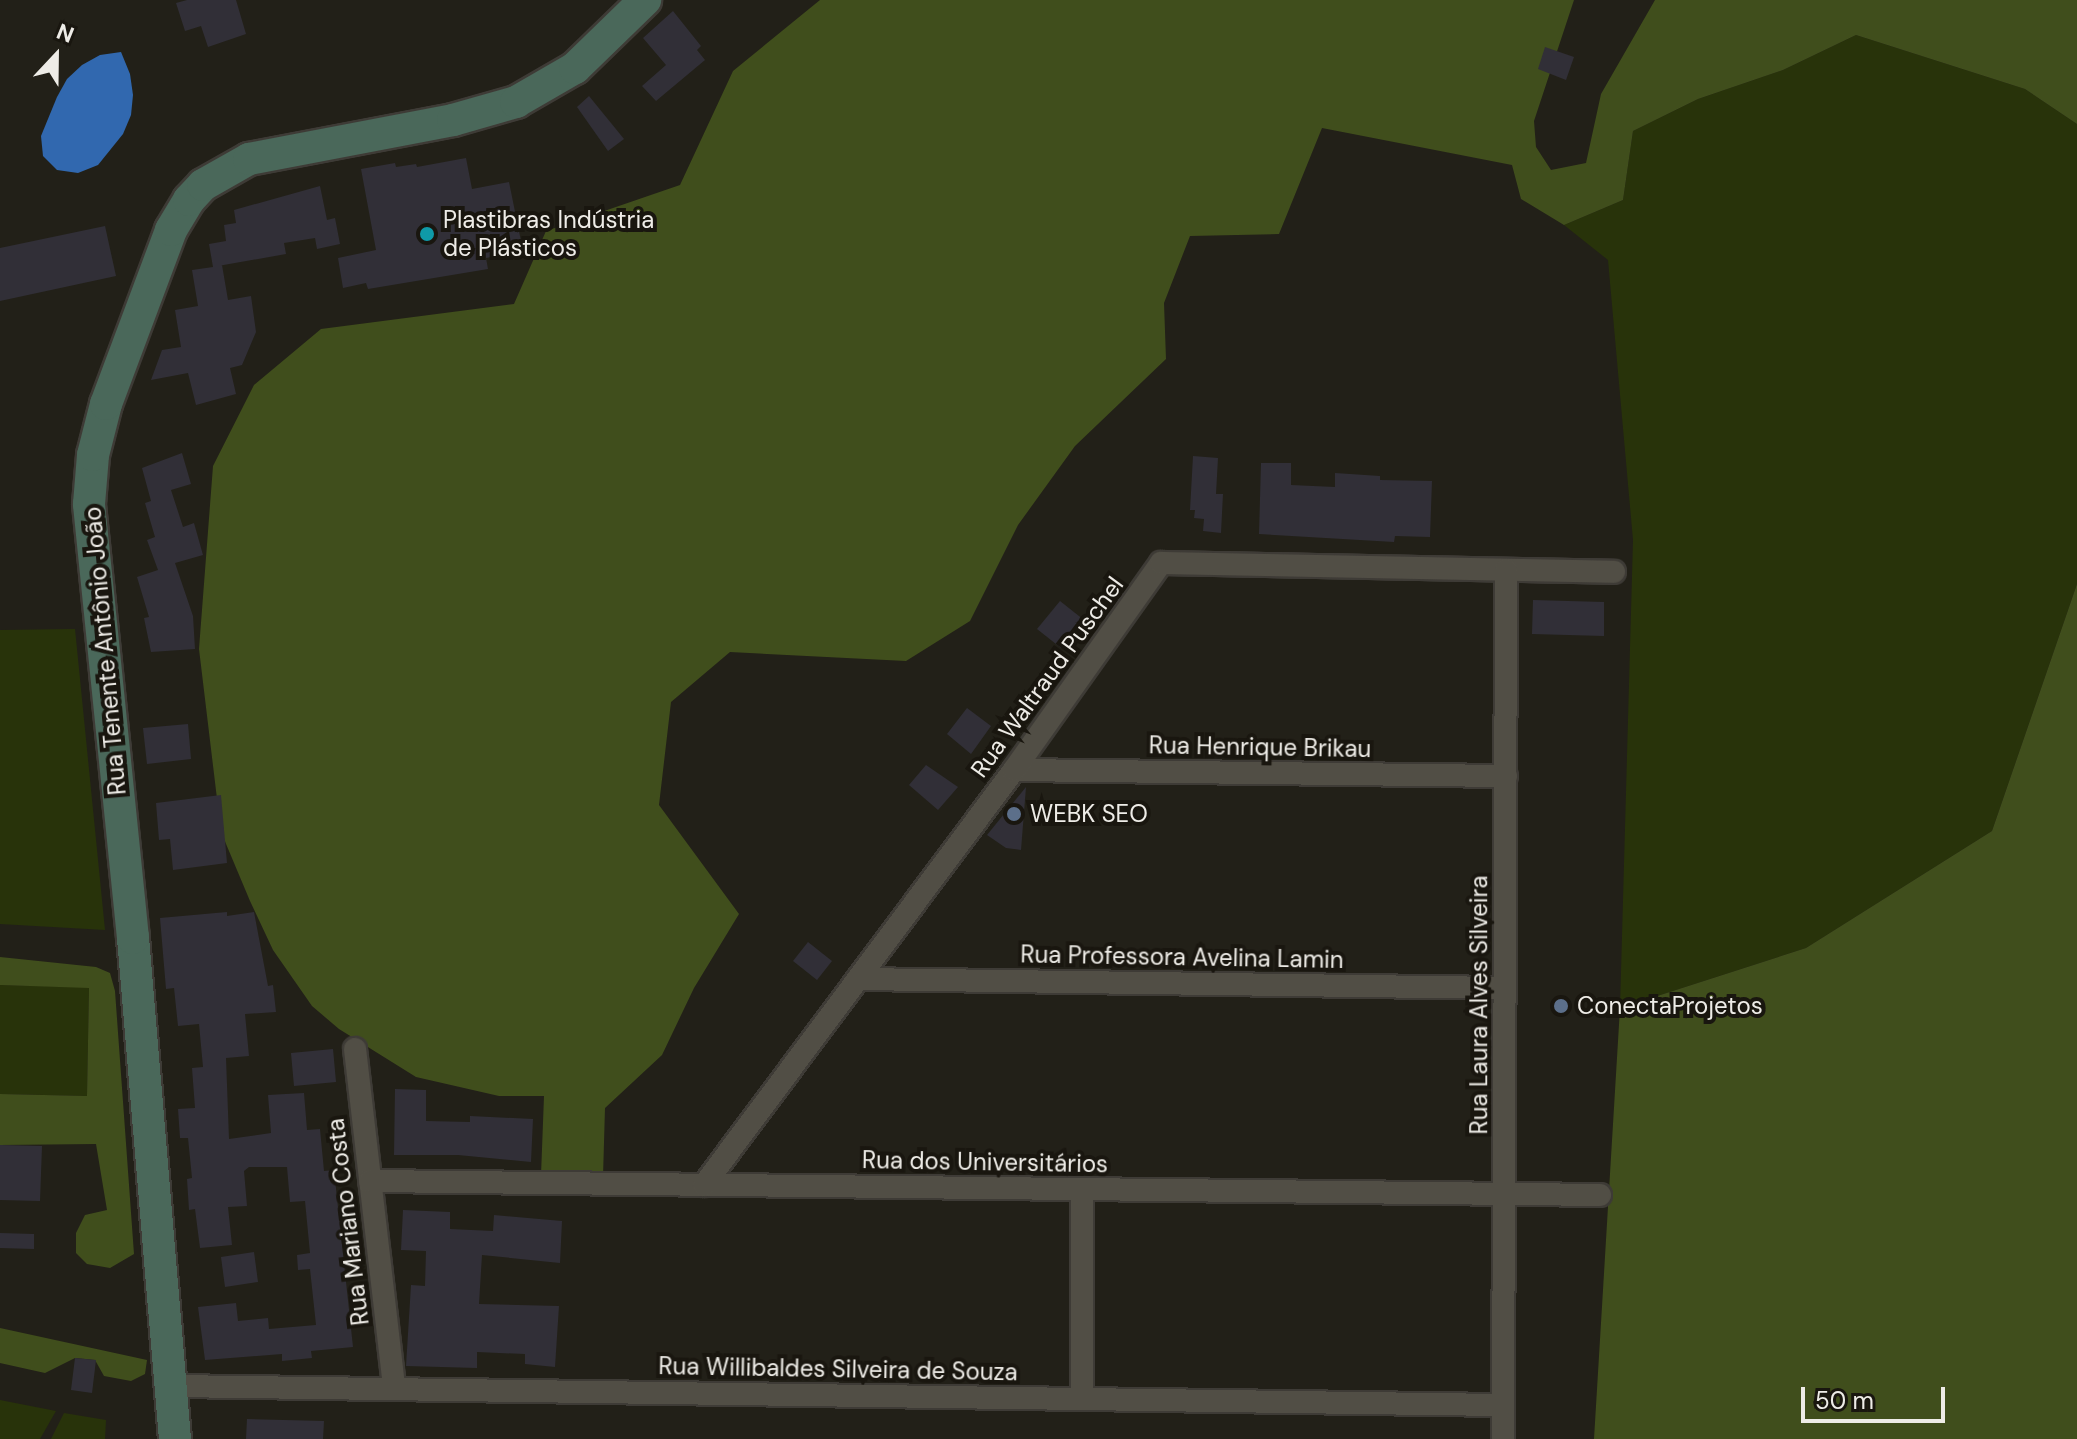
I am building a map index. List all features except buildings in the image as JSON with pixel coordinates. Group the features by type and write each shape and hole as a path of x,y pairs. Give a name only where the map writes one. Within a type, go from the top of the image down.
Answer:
{"street":[{"name":"Rua Tenente Antônio João","path":"175,1439 173,1386 133,938 89,504 93,455 110,391 171,230 189,200 218,174 249,159 290,149 453,120 516,102 575,68 645,0"},
{"name":"Rua Waltraud Puschel","path":"704,1185 1014,770 1161,563 1614,572"},
{"name":"Rua Laura Alves Silveira","path":"1503,1439 1506,570"},
{"name":"Rua Henrique Brikau","path":"1014,770 1506,776"},
{"name":"Rua Professora Avelina Lamin","path":"858,979 1505,988"},
{"name":"Rua Mariano Costa","path":"355,1049 394,1388"},
{"name":"Rua dos Universitários","path":"370,1181 1600,1195"},
{"path":"1082,1189 1082,1399"},
{"name":"Rua Willibaldes Silveira de Souza","path":"173,1386 1503,1405"}],"green space":[{"path":"820,0 1574,0 1534,121 1536,147 1551,170 1586,163 1601,94 1655,0 2077,0 2077,124 2025,89 1856,35 1783,70 1698,99 1633,131 1623,200 1564,225 1521,199 1512,165 1322,128 1279,234 1190,236 1164,303 1166,359 1075,446 1018,525 970,621 906,661 730,652 671,702 659,805 739,914 694,988 662,1055 605,1108 603,1177 541,1175 544,1096 499,1096 416,1077 339,1029 312,1006 273,950 250,901 221,832 199,649 213,466 254,385 321,329 514,304 546,231 680,185 733,71"},
{"path":"1856,35 2025,89 2077,124 2077,584 1992,831 1806,948 1620,1008 1633,540 1608,260 1564,225 1623,200 1633,131 1698,99 1783,70"},
{"path":"2077,584 2077,1439 1594,1439 1620,1008 1806,948 1992,831"},
{"path":"75,629 105,930 0,924 0,630"},
{"path":"0,957 96,967 110,973 115,991 134,1254 110,1268 87,1264 76,1253 76,1233 85,1215 107,1210 96,1144 0,1145 0,1094 87,1096 89,988 0,985"},
{"path":"0,985 89,987 87,1096 0,1094"},
{"path":"0,1328 147,1360 145,1374 131,1381 104,1376 95,1360 75,1358 45,1373 0,1363"},
{"path":"0,1400 56,1411 40,1439 0,1439"},
{"path":"64,1413 106,1420 105,1439 51,1439"}],"water":[{"path":"121,52 130,74 133,95 131,115 123,134 98,165 78,173 57,170 43,156 41,136 57,97 67,79 82,65 100,55"}],"place":[{"name":"Plastibras Indústria de Plásticos","path":"427,234"},
{"name":"WEBK SEO","path":"1014,814"},
{"name":"ConectaProjetos","path":"1561,1006"}]}
